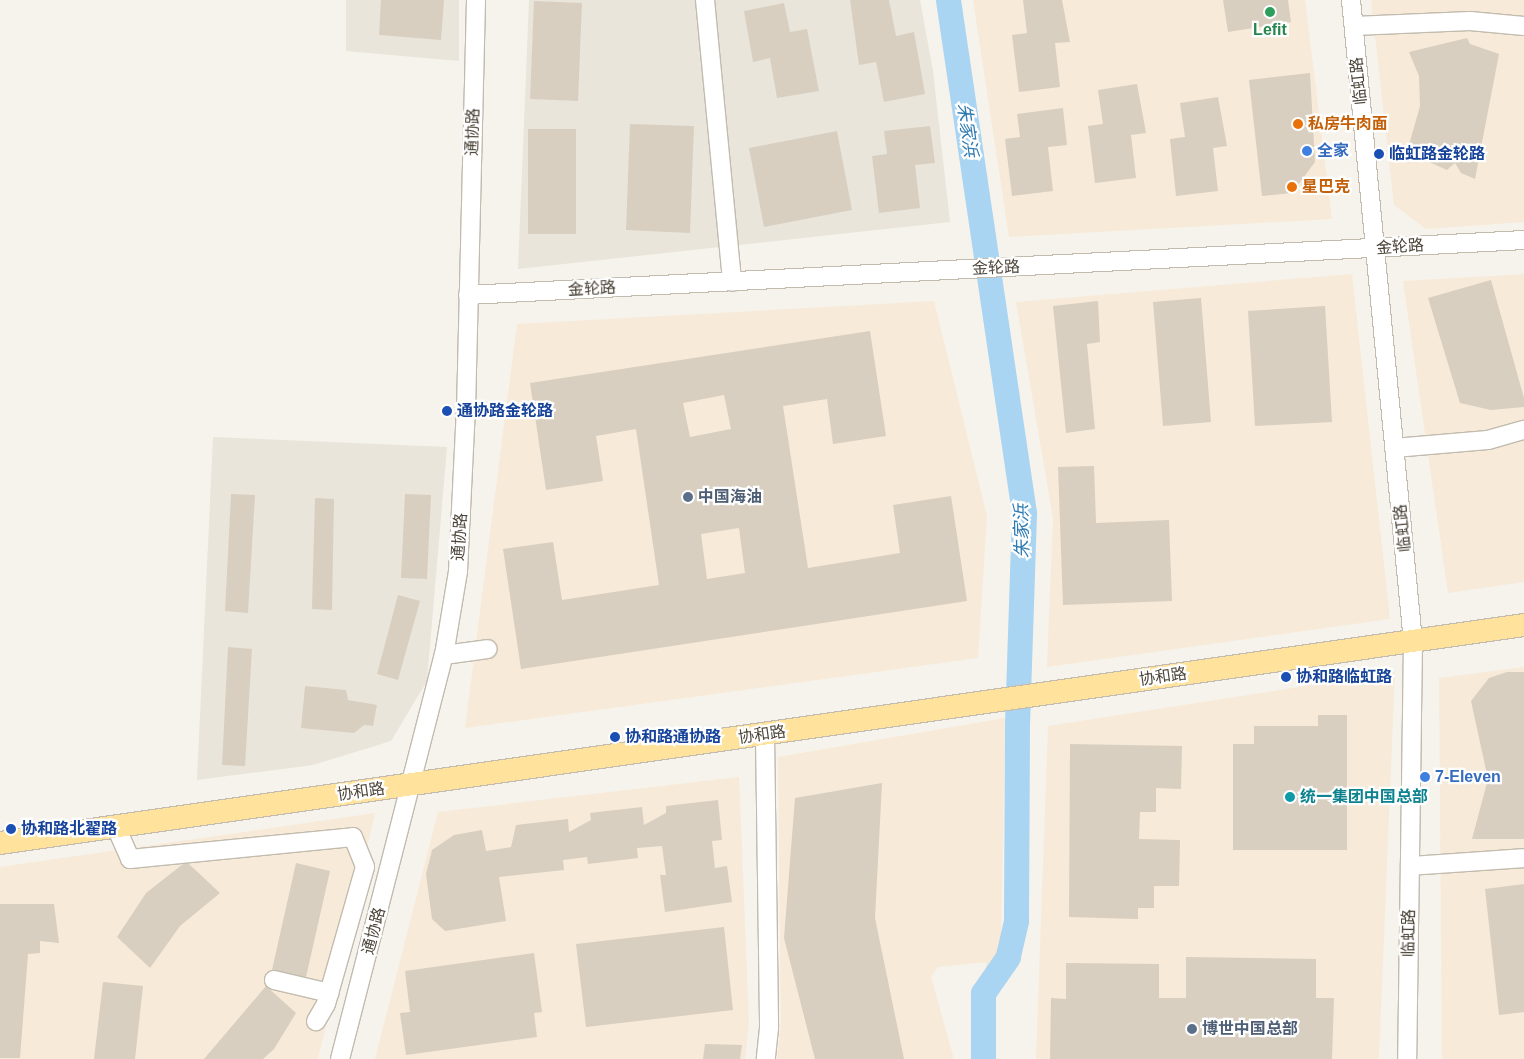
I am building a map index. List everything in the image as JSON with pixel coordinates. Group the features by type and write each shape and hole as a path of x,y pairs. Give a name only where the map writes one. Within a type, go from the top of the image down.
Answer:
{"main road":[{"name":"协和路","path":"0,843 997,702 1524,625"}],"street":[{"name":"通协路","path":"340,1059 444,655 462,531 476,0"},
{"path":"705,0 732,282"},
{"name":"临虹路","path":"1351,0 1414,642 1407,1059"},
{"path":"1354,26 1470,21 1524,26"},
{"name":"金轮路","path":"468,295 1524,240"},
{"path":"1394,448 1488,440 1524,430"},
{"path":"444,655 488,649"},
{"path":"765,734 769,1028 766,1059"},
{"path":"116,827 130,859 353,837 365,867 329,993 316,1021"},
{"path":"1410,866 1524,858"},
{"path":"274,980 329,993"}],"shaded area":[{"path":"346,0 459,0 459,61 346,51"},
{"path":"529,0 920,0 933,71 950,222 518,269"},
{"path":"973,0 1305,0 1332,219 1009,237"},
{"path":"1371,0 1524,0 1524,222 1426,229 1394,205"},
{"path":"1352,274 1390,619 1047,667 1053,518 1016,302"},
{"path":"1524,274 1524,582 1448,593 1403,281"},
{"path":"934,301 987,516 978,658 465,728 517,324"},
{"path":"213,437 447,447 427,681 391,741 313,765 197,780"},
{"path":"1524,667 1524,1059 1442,1059 1439,678"},
{"path":"1395,672 1379,1059 1036,1059 1048,726"},
{"path":"1005,718 1001,941 997,996 986,995 986,962 938,967 931,977 954,1059 777,1059 781,1025 778,757"},
{"path":"739,777 749,1022 745,1059 375,1059 438,812"},
{"path":"375,813 318,1059 0,1059 0,867"}],"building":[{"path":"381,0 444,0 441,40 379,35"},
{"path":"850,0 889,0 896,36 914,32 925,94 884,102 876,62 859,65"},
{"path":"1023,0 1062,0 1070,42 1055,43 1060,87 1019,92 1012,35 1027,33"},
{"path":"1223,0 1288,0 1291,22 1228,32"},
{"path":"534,1 582,3 578,101 530,99"},
{"path":"784,3 790,32 807,29 819,91 777,98 770,58 753,62 744,11"},
{"path":"1467,38 1470,44 1499,54 1475,179 1461,173 1455,163 1447,170 1407,152 1420,106 1419,76 1409,52"},
{"path":"1310,73 1315,162 1292,193 1262,196 1249,80"},
{"path":"1137,84 1146,133 1131,135 1136,178 1095,183 1088,126 1103,124 1098,90"},
{"path":"1218,97 1227,146 1213,148 1218,191 1176,196 1170,139 1185,137 1180,103"},
{"path":"1063,108 1067,145 1048,147 1053,191 1012,196 1005,139 1020,137 1017,114"},
{"path":"630,124 694,126 690,233 626,230"},
{"path":"930,126 935,163 915,165 920,208 879,213 872,156 887,154 884,131"},
{"path":"528,129 576,129 576,234 528,234"},
{"path":"837,131 852,210 764,227 749,148"},
{"path":"1491,280 1524,398 1524,407 1491,410 1460,403 1428,298"},
{"path":"1201,298 1211,422 1163,426 1153,302"},
{"path":"1098,301 1100,342 1087,344 1095,429 1066,433 1053,306"},
{"path":"1325,306 1332,422 1255,426 1248,311"},
{"path":"870,331 886,436 833,444 827,399 783,406 808,568 900,553 893,505 951,496 967,601 521,669 503,549 553,542 562,600 659,585 636,429 596,436 603,481 546,490 530,383","holes":["724,395 731,429 690,437 683,403","739,528 745,573 707,579 701,534"]},
{"path":"1094,466 1096,523 1169,520 1172,601 1063,605 1058,467"},
{"path":"231,494 255,495 248,613 225,611"},
{"path":"405,494 431,495 427,579 401,578"},
{"path":"315,498 334,499 332,610 312,609"},
{"path":"398,595 420,601 398,680 377,674"},
{"path":"228,647 252,649 245,766 222,765"},
{"path":"1507,672 1524,672 1524,839 1472,839 1488,779 1471,701 1489,678"},
{"path":"305,686 346,690 348,700 377,705 373,726 364,725 354,733 301,728"},
{"name":"统一集团中国总部","path":"1318,715 1347,715 1347,850 1233,850 1233,744 1254,744 1254,726 1318,726"},
{"path":"1070,744 1182,746 1181,789 1156,788 1156,812 1140,812 1139,839 1180,840 1179,886 1154,886 1154,908 1138,908 1138,919 1069,917"},
{"path":"882,783 875,918 904,1059 815,1059 784,938 795,798"},
{"path":"718,800 722,840 712,841 715,868 727,866 732,902 665,912 660,875 666,875 662,846 637,848 638,858 588,864 587,857 563,860 564,870 499,877 506,921 445,931 432,919 426,874 432,850 454,835 482,830 486,851 511,847 516,825 568,819 569,832 591,820 590,813 642,807 644,825 666,813 666,806"},
{"path":"296,863 330,871 306,977 272,970"},
{"path":"183,864 189,864 220,893 180,926 150,968 117,937 146,893"},
{"path":"1524,884 1524,1012 1499,1015 1485,889"},
{"path":"0,904 54,904 59,943 40,941 40,953 28,954 20,1058 0,1058"},
{"path":"724,927 733,1010 586,1027 576,944"},
{"path":"534,953 542,1012 534,1013 537,1037 406,1055 400,1013 410,1012 405,971"},
{"name":"博世中国总部","path":"1186,957 1316,959 1316,998 1334,998 1332,1059 1050,1059 1051,998 1066,999 1066,963 1159,964 1159,998 1186,998"},
{"path":"103,982 143,986 135,1059 94,1059"},
{"path":"266,986 296,1013 274,1049 263,1059 204,1059"},
{"path":"705,1044 742,1045 740,1059 703,1059"}],"waterway":[{"name":"朱家浜","path":"948,0 1024,513 1017,726 1016,921 1008,957 983,993 983,1059"}],"place":[{"name":"Lefit","path":"1270,12"},
{"name":"私房牛肉面","path":"1298,124"},
{"name":"全家","path":"1307,151"},
{"name":"临虹路金轮路","path":"1379,154"},
{"name":"星巴克","path":"1292,187"},
{"name":"通协路金轮路","path":"447,411"},
{"name":"中国海油","path":"688,497"},
{"name":"协和路临虹路","path":"1286,677"},
{"name":"协和路通协路","path":"615,737"},
{"name":"7-Eleven","path":"1425,777"},
{"name":"统一集团中国总部","path":"1290,797"},
{"name":"协和路北翟路","path":"11,829"},
{"name":"博世中国总部","path":"1192,1029"}]}
